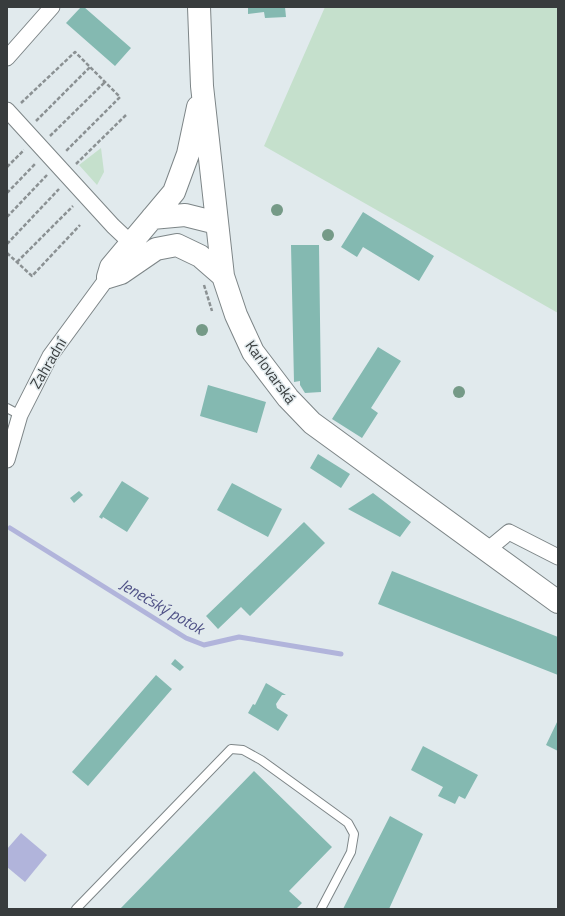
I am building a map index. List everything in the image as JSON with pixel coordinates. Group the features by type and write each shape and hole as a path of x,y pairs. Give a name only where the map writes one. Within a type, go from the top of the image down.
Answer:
{"main road":[{"name":"Karlovarská","path":"199,7 202,86 223,276 236,315 253,352 276,383 301,413 312,423 558,602"},
{"path":"108,277 111,267 174,192 188,154 202,86"},
{"path":"152,218 185,215 217,223"},
{"path":"108,277 121,273 156,250 177,245 217,223"},
{"path":"177,245 200,256 223,276"}],"street":[{"path":"7,58 52,7"},
{"path":"9,112 131,243"},
{"name":"Zahradní","path":"7,460 13,411 50,356 108,277"},
{"path":"486,550 509,532 558,557"}],"lane":[{"path":"76,909 231,749 243,750 260,760 348,823 354,834 351,852 321,909"}],"path":[{"path":"7,193 120,97 75,52 9,112"},
{"path":"7,244 90,67"},
{"path":"7,217 49,156 105,82"},
{"path":"7,167 49,156 127,114"},
{"path":"17,262 85,195"},
{"path":"7,253 32,276 80,226"}],"green space":[{"path":"325,7 558,7 558,313 264,146"},
{"path":"101,148 104,172 97,185 79,165"}],"water":[{"path":"21,833 47,855 25,882 7,867 7,849"}],"building":[{"path":"81,7 84,7 131,48 115,66 66,23"},
{"path":"248,7 285,7 286,17 265,18 264,12 248,14"},
{"path":"363,212 434,256 419,281 363,247 357,257 341,247"},
{"path":"291,245 319,245 321,392 305,393 300,385 300,381 294,382"},
{"path":"378,347 401,361 371,408 378,413 362,438 332,419"},
{"path":"208,385 266,402 257,433 200,416"},
{"path":"318,454 350,474 341,488 310,468"},
{"path":"122,481 149,498 127,532 103,517 102,519 99,517"},
{"path":"232,483 282,509 268,537 217,510"},
{"path":"79,491 83,495 74,503 70,498"},
{"path":"373,493 411,522 400,537 348,509"},
{"path":"304,522 325,543 250,616 241,607 218,629 206,616"},
{"path":"392,571 558,637 558,675 378,604"},
{"path":"175,659 184,667 180,671 171,664"},
{"path":"156,675 172,689 88,786 72,772"},
{"path":"266,683 286,695 282,695 276,704 277,708 288,715 278,731 248,713 253,704 255,705"},
{"path":"558,720 558,751 546,745"},
{"path":"423,746 478,775 465,799 459,796 455,804 438,796 443,787 411,770"},
{"path":"254,771 332,847 289,891 302,903 296,909 120,909"},
{"path":"390,816 423,834 389,909 343,909"}],"waterway":[{"name":"Jenečský potok","path":"10,528 186,638 204,645 239,637 341,654"}]}
